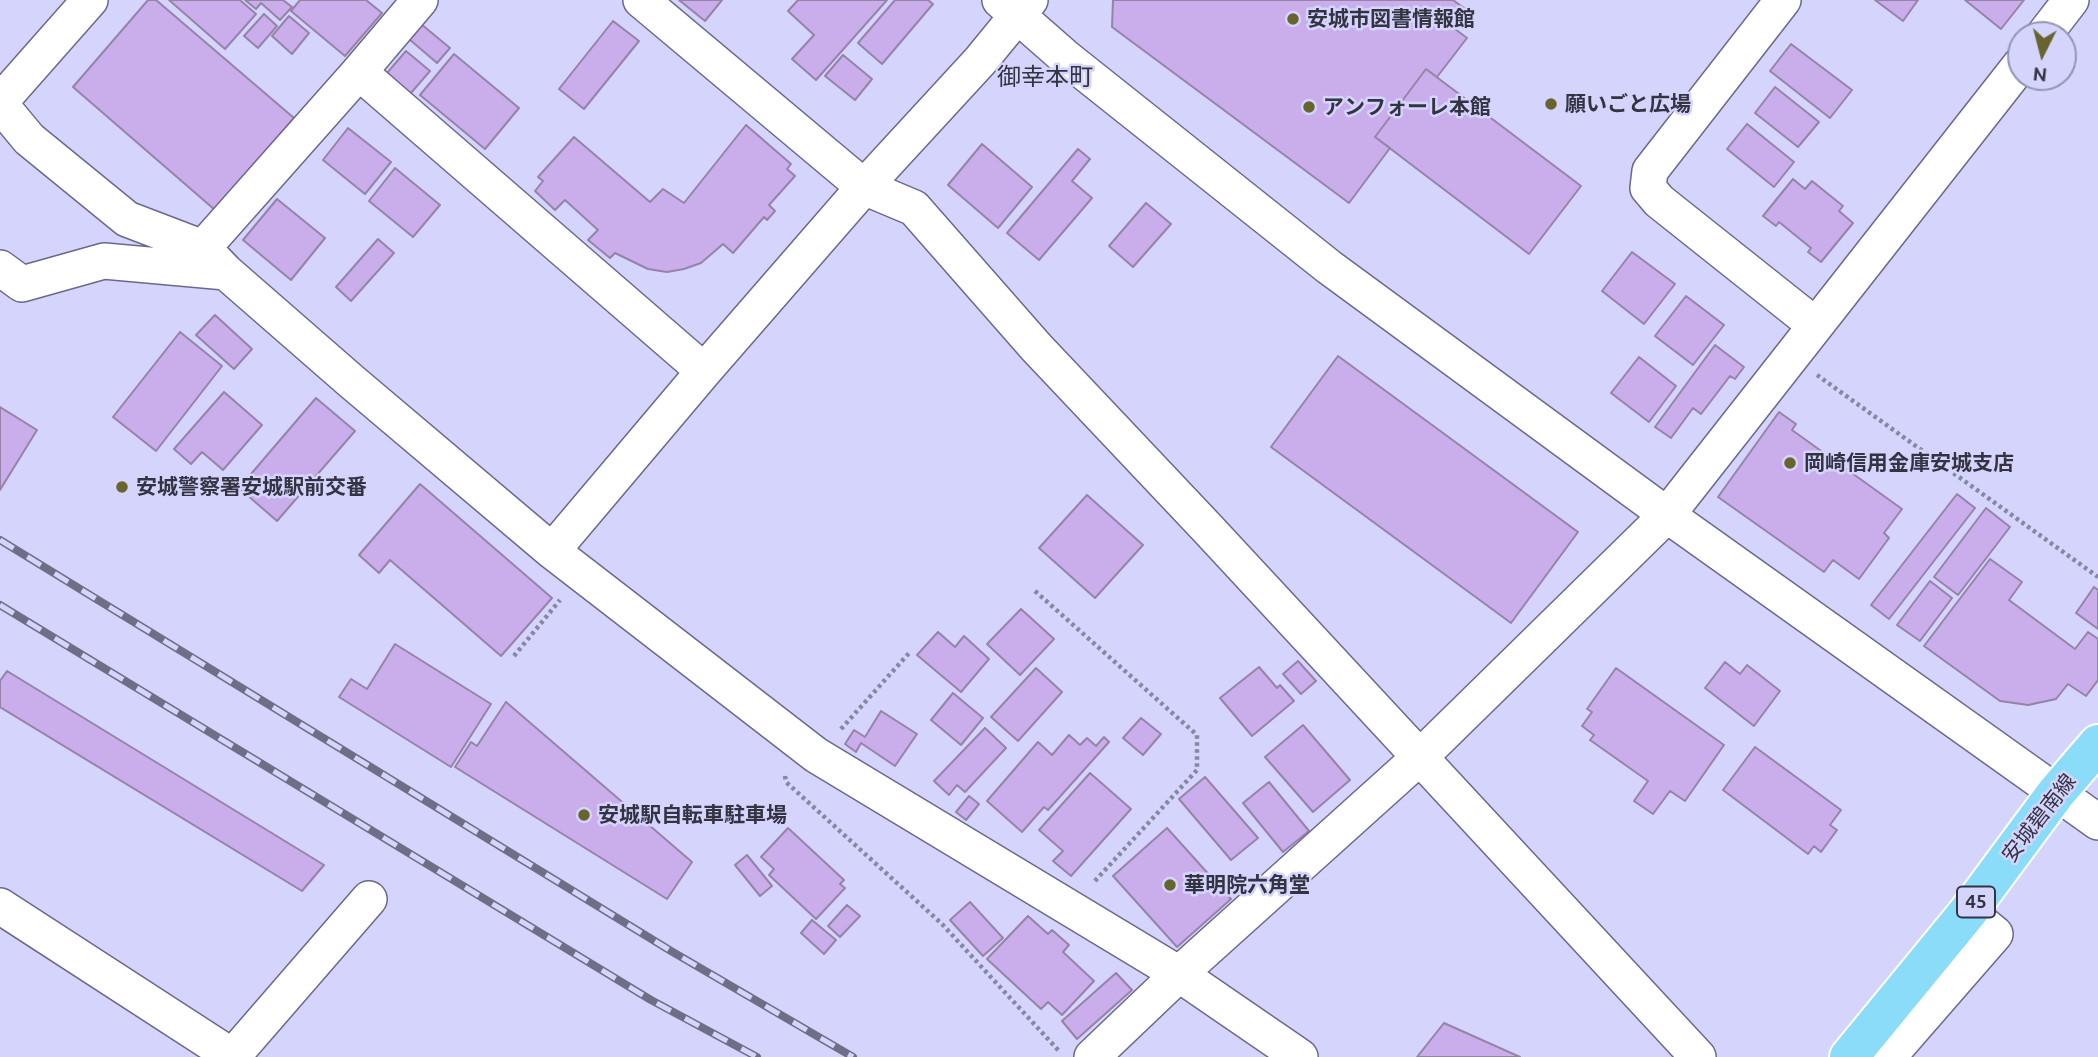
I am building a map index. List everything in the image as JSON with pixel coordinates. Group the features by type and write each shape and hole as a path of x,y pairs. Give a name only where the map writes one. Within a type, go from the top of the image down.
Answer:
{"main road":[{"name":"安城碧南線","path":"1849,1057 1968,912 2056,793 2098,744"}],"street":[{"path":"90,0 0,103 29,139 127,219 214,260 552,551 816,755 1179,974 1300,1057"},
{"path":"214,260 359,72 420,0"},
{"path":"641,0 864,187 914,208 1036,347 1698,1057"},
{"path":"1783,0 1650,171 1648,188 1659,201 1815,325"},
{"path":"2055,21 2071,0"},
{"path":"552,551 864,187 980,61 1016,5 1065,57 1329,267 1667,515 2098,822"},
{"path":"359,72 704,371"},
{"path":"1092,1057 1179,974 1420,757 1667,515 2007,82"},
{"path":"0,268 22,284 104,261 214,260"},
{"path":"6,921 232,1057 369,899"},
{"path":"1888,1057 1995,934 1968,912"}],"path":[{"path":"1791,356 2098,577"},
{"path":"514,656 582,574"},
{"path":"1035,591 1198,735 1197,770 1070,908"},
{"path":"816,755 910,652"},
{"path":"780,727 786,782 942,924 1064,1057"}],"building":[{"path":"148,0 156,0 294,118 215,210 73,87"},
{"path":"169,0 240,0 256,14 225,49"},
{"path":"245,0 283,0 292,7 280,20 261,3 256,9"},
{"path":"300,0 366,0 382,13 345,56 291,11"},
{"path":"679,0 722,0 705,21"},
{"path":"798,0 887,0 816,80 792,59 814,35 788,11"},
{"path":"895,0 928,0 933,4 882,64 858,43"},
{"name":"アンフォーレ本館","path":"1113,0 1453,0 1468,11 1455,29 1467,38 1437,77 1426,69 1375,137 1390,148 1349,203 1112,27"},
{"path":"1875,0 1918,0 1903,21"},
{"path":"1965,0 2024,0 2001,29"},
{"path":"264,14 277,26 258,48 244,36"},
{"path":"289,16 309,33 292,54 272,36"},
{"path":"613,21 639,41 584,109 559,89"},
{"path":"421,24 450,48 437,63 409,39"},
{"path":"1791,44 1852,90 1830,118 1770,71"},
{"path":"406,51 430,71 410,94 387,73"},
{"path":"454,54 519,108 485,149 420,95"},
{"path":"843,55 872,79 855,100 825,76"},
{"path":"1426,69 1581,186 1529,254 1375,137"},
{"path":"1775,87 1819,122 1798,147 1755,113"},
{"path":"1747,124 1794,162 1774,187 1727,149"},
{"path":"746,125 791,164 787,169 795,176 769,205 775,211 767,220 764,217 733,253 723,244 701,263 684,269 667,272 648,269 615,253 610,258 588,240 598,230 565,200 555,210 535,191 543,181 538,177 574,137 650,202 663,189 684,203"},
{"path":"348,128 391,162 365,194 323,160"},
{"path":"982,144 1032,187 998,228 948,185"},
{"path":"1078,149 1090,159 1072,181 1092,198 1039,260 1007,233"},
{"path":"395,168 440,205 413,237 369,201"},
{"path":"1793,179 1805,189 1812,181 1843,206 1839,211 1853,223 1821,262 1808,252 1811,248 1779,222 1776,226 1763,216"},
{"path":"277,199 325,238 291,280 243,240"},
{"path":"1146,203 1171,224 1133,267 1109,246"},
{"path":"378,239 394,253 351,301 336,287"},
{"path":"1632,252 1675,284 1644,324 1602,291"},
{"path":"1686,296 1724,325 1693,365 1655,336"},
{"path":"215,315 252,349 234,369 196,335"},
{"path":"180,332 222,366 156,451 113,417"},
{"path":"1715,345 1744,367 1735,379 1730,376 1701,414 1693,408 1671,438 1655,427"},
{"path":"1338,356 1578,532 1511,623 1271,447"},
{"path":"1639,357 1676,386 1649,422 1611,393"},
{"path":"224,392 262,425 223,470 202,452 191,464 174,449"},
{"path":"316,398 355,431 277,521 239,488"},
{"path":"0,407 37,430 0,490"},
{"name":"岡崎信用金庫安城支店","path":"1779,412 1796,424 1792,430 1902,509 1884,533 1889,538 1859,579 1833,560 1824,572 1718,497"},
{"path":"420,484 552,598 501,656 390,560 379,573 359,555"},
{"path":"1957,494 1975,508 1889,619 1871,605"},
{"path":"1087,495 1143,545 1095,598 1039,548"},
{"path":"1986,508 2010,527 1958,595 1934,577"},
{"path":"1990,559 2022,582 2009,600 2075,649 2088,632 2098,639 2098,680 2086,696 2068,684 2056,699 2028,705 2000,701 1924,646"},
{"path":"1930,581 1952,598 1920,641 1897,625"},
{"path":"2094,587 2098,590 2098,629 2076,613"},
{"path":"1021,609 1054,639 1020,675 987,644"},
{"path":"938,632 955,647 964,636 989,659 961,692 917,655"},
{"path":"395,644 491,704 451,767 339,697 351,679 367,689"},
{"path":"1298,661 1316,681 1301,694 1283,674"},
{"path":"1725,662 1740,674 1747,665 1780,691 1754,726 1705,688"},
{"path":"1259,667 1277,688 1280,685 1294,701 1252,736 1220,698"},
{"path":"1036,668 1062,692 1018,741 991,717"},
{"path":"1616,668 1724,745 1685,801 1670,791 1653,814 1634,801 1648,781 1590,740 1594,735 1582,726 1592,712 1587,709"},
{"path":"7,671 324,865 302,891 0,707 0,681"},
{"path":"953,693 983,718 961,745 931,720"},
{"name":"安城駅自転車駐車場","path":"506,702 692,862 667,899 455,767 471,742 477,746"},
{"path":"881,711 917,734 895,766 861,743 856,752 845,744 854,730 865,737"},
{"path":"1141,718 1161,734 1143,755 1123,738"},
{"path":"1303,725 1350,780 1313,812 1265,757"},
{"path":"985,728 1006,748 965,792 957,785 949,795 934,781"},
{"path":"1069,735 1080,745 1087,738 1096,746 1104,737 1109,742 1048,810 1044,807 1022,832 987,801 1038,742 1052,755"},
{"path":"1755,747 1841,810 1830,825 1837,830 1821,852 1814,846 1808,854 1723,790"},
{"path":"1090,773 1131,809 1071,876 1053,861 1063,851 1039,830"},
{"path":"1205,777 1258,838 1231,860 1179,799"},
{"path":"1269,782 1309,831 1283,852 1243,803"},
{"path":"969,796 979,804 966,820 956,812"},
{"path":"788,828 844,880 840,884 845,888 816,919 769,875 774,869 761,857"},
{"path":"1167,828 1231,899 1177,947 1113,876"},
{"path":"747,855 772,886 760,896 735,865"},
{"path":"970,902 1003,938 983,956 950,920"},
{"path":"847,905 860,916 840,937 828,926"},
{"path":"1028,916 1048,934 1052,930 1069,945 1063,952 1094,981 1062,1015 1048,1002 1041,1009 987,959"},
{"path":"812,920 836,940 824,954 801,933"},
{"path":"1116,973 1132,990 1077,1039 1062,1021"},
{"path":"1444,1023 1520,1057 1417,1057"}],"railway":[{"path":"0,540 671,951 853,1057"},
{"path":"0,605 651,1000 757,1057"}],"place":[{"name":"安城市図書情報館","path":"1293,19"},
{"name":"願いごと広場","path":"1551,104"},
{"name":"アンフォーレ本館","path":"1309,107"},
{"name":"岡崎信用金庫安城支店","path":"1790,463"},
{"name":"安城警察署安城駅前交番","path":"122,487"},
{"name":"安城駅自転車駐車場","path":"584,815"},
{"name":"華明院六角堂","path":"1170,885"}],"district":[{"name":"御幸本町","path":"1045,77"}]}
